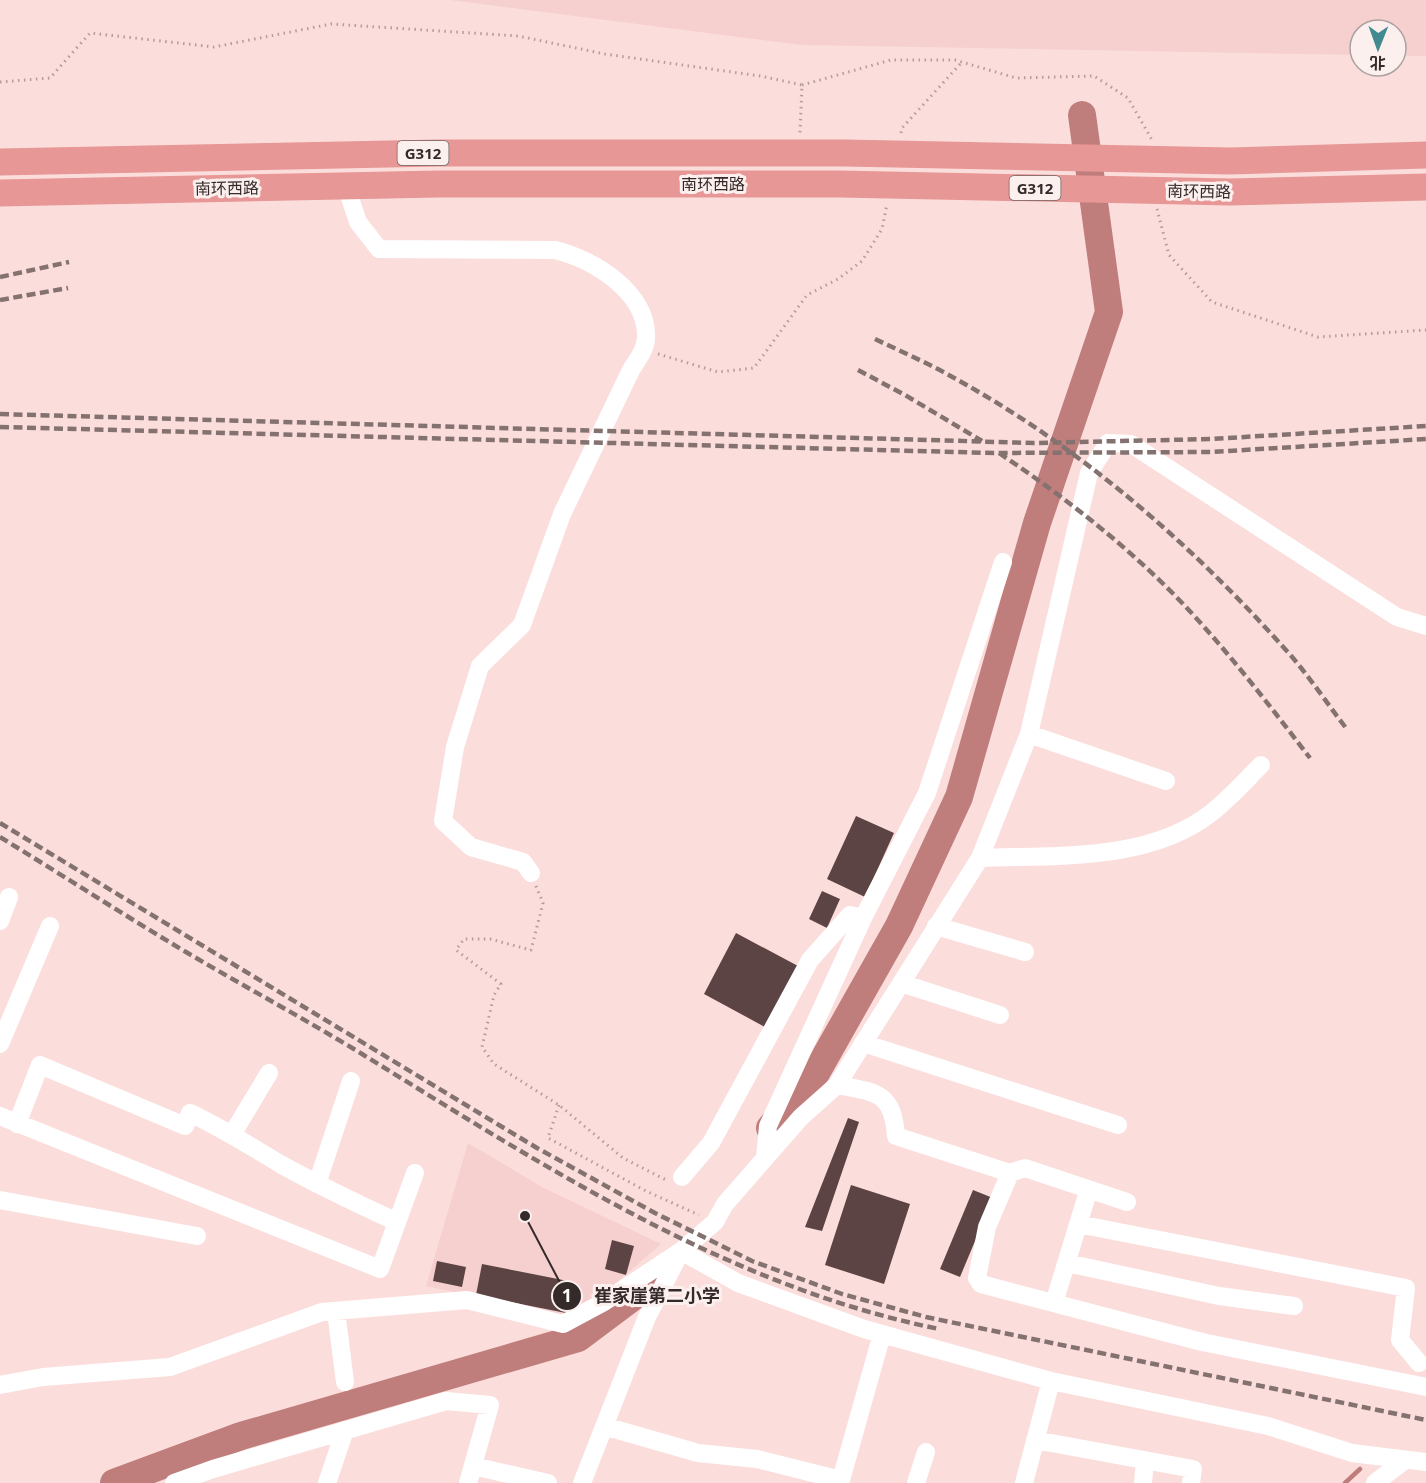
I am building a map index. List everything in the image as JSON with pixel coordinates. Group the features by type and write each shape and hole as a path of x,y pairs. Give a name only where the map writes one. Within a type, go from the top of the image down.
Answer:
{"highway":[{"name":"南环西路","path":"0,162 438,153 845,153 1230,161 1426,156"},
{"name":"南环西路","path":"0,193 346,186 840,184 1230,192 1426,187"}],"street":[{"path":"346,186 358,222 379,249 555,250 597,266 620,285 638,309 645,323 644,350 631,370 562,514 522,625 480,666 455,747 443,821 471,847 523,862 531,873"},
{"path":"0,1385 43,1377 170,1367 322,1312 466,1300 563,1324 604,1302 681,1251 715,1222 725,1204 801,1117 837,1085 980,858 1029,734 1089,473 1108,443 1131,444 1397,616 1426,627"},
{"path":"765,1158 768,1126 862,918 927,793 1003,562"},
{"path":"1029,734 1166,781"},
{"path":"980,858 1105,854 1151,842 1210,813 1262,765"},
{"path":"0,921 9,897"},
{"path":"682,1177 711,1143 810,960 850,915 862,918"},
{"path":"0,1044 50,926"},
{"path":"936,926 1025,952"},
{"path":"901,983 1000,1015"},
{"path":"863,1043 1118,1125"},
{"path":"17,1124 40,1065 185,1126 190,1113 233,1133 317,1184 398,1222"},
{"path":"233,1133 268,1073"},
{"path":"317,1184 351,1081"},
{"path":"837,1085 866,1090 887,1100 895,1118 896,1136 1010,1173 1025,1168 1089,1192 1127,1202"},
{"path":"0,1116 380,1269 415,1173"},
{"path":"1010,1173 987,1227 977,1278 981,1284 1202,1342 1426,1387 1422,1356 1400,1340 1406,1288 1078,1224"},
{"path":"1054,1304 1089,1192"},
{"path":"0,1200 197,1236"},
{"path":"681,1251 738,1283 882,1334 1051,1381 1268,1426 1352,1453 1426,1462"},
{"path":"582,1483 648,1317 681,1251"},
{"path":"1067,1263 1219,1296 1294,1306"},
{"path":"336,1311 345,1382"},
{"path":"604,1426 698,1453 757,1459 841,1480 882,1334"},
{"path":"1023,1483 1051,1381"},
{"path":"174,1483 211,1476 345,1430 446,1401 490,1405 471,1474 548,1483"},
{"path":"327,1483 345,1430"},
{"path":"1035,1440 1193,1469 1191,1483"},
{"path":"916,1483 926,1452"},
{"path":"1143,1483 1145,1460"},
{"path":"1375,1483 1405,1460"}],"path":[{"path":"0,82 50,78 90,33 214,47 331,24 518,36 605,54 760,76 802,85 799,153"},
{"path":"900,139 902,128 962,62"},
{"path":"644,350 718,372 754,368 807,295 838,279 862,261 882,228 889,195"},
{"path":"531,873 543,903 531,950 490,939 464,939 456,950 501,984 494,995 482,1047 494,1064 559,1105 622,1158 673,1184 682,1177"},
{"path":"559,1105 548,1138 646,1191 715,1222"}],"shaded area":[{"path":"450,0 1426,0 1426,56 1408,56 1408,18 1348,18 1348,55 802,45"},
{"path":"468,1143 544,1188 661,1244 600,1297 571,1318 426,1286"}],"building":[{"path":"856,816 894,833 865,897 827,879"},
{"path":"822,891 840,899 827,928 809,919"},
{"path":"736,933 798,966 765,1027 704,994"},
{"path":"848,1118 859,1122 822,1231 805,1227"},
{"path":"851,1185 910,1204 884,1284 825,1265"},
{"path":"973,1190 993,1198 960,1277 940,1269"},
{"path":"612,1240 634,1246 626,1275 605,1269"},
{"path":"437,1261 466,1267 462,1287 433,1281"},
{"path":"482,1264 573,1282 566,1313 476,1295"}],"waterway":[{"path":"770,1128 816,1073 899,926 959,797 1037,523 1109,312 1082,115"},
{"path":"114,1483 241,1436 578,1338 650,1284"},
{"path":"1345,1483 1360,1469"}],"railway":[{"path":"0,277 69,262"},
{"path":"0,300 68,288"},
{"path":"875,339 926,363 1002,406 1047,435 1132,500 1172,535 1249,610 1293,658 1346,728"},
{"path":"858,370 982,441"},
{"path":"0,414 1034,443 1211,439 1426,426"},
{"path":"0,427 994,453 1211,452 1426,439"},
{"path":"999,453 1049,488 1120,544 1164,585 1234,661 1310,758"},
{"path":"0,823 537,1148 655,1213 752,1261 842,1294 926,1317 1426,1420"},
{"path":"0,837 186,952 340,1041 569,1179 639,1217 711,1253 785,1284 861,1309 939,1329"}],"place":[{"name":"崔家崖第二小学","path":"525,1216"}]}
